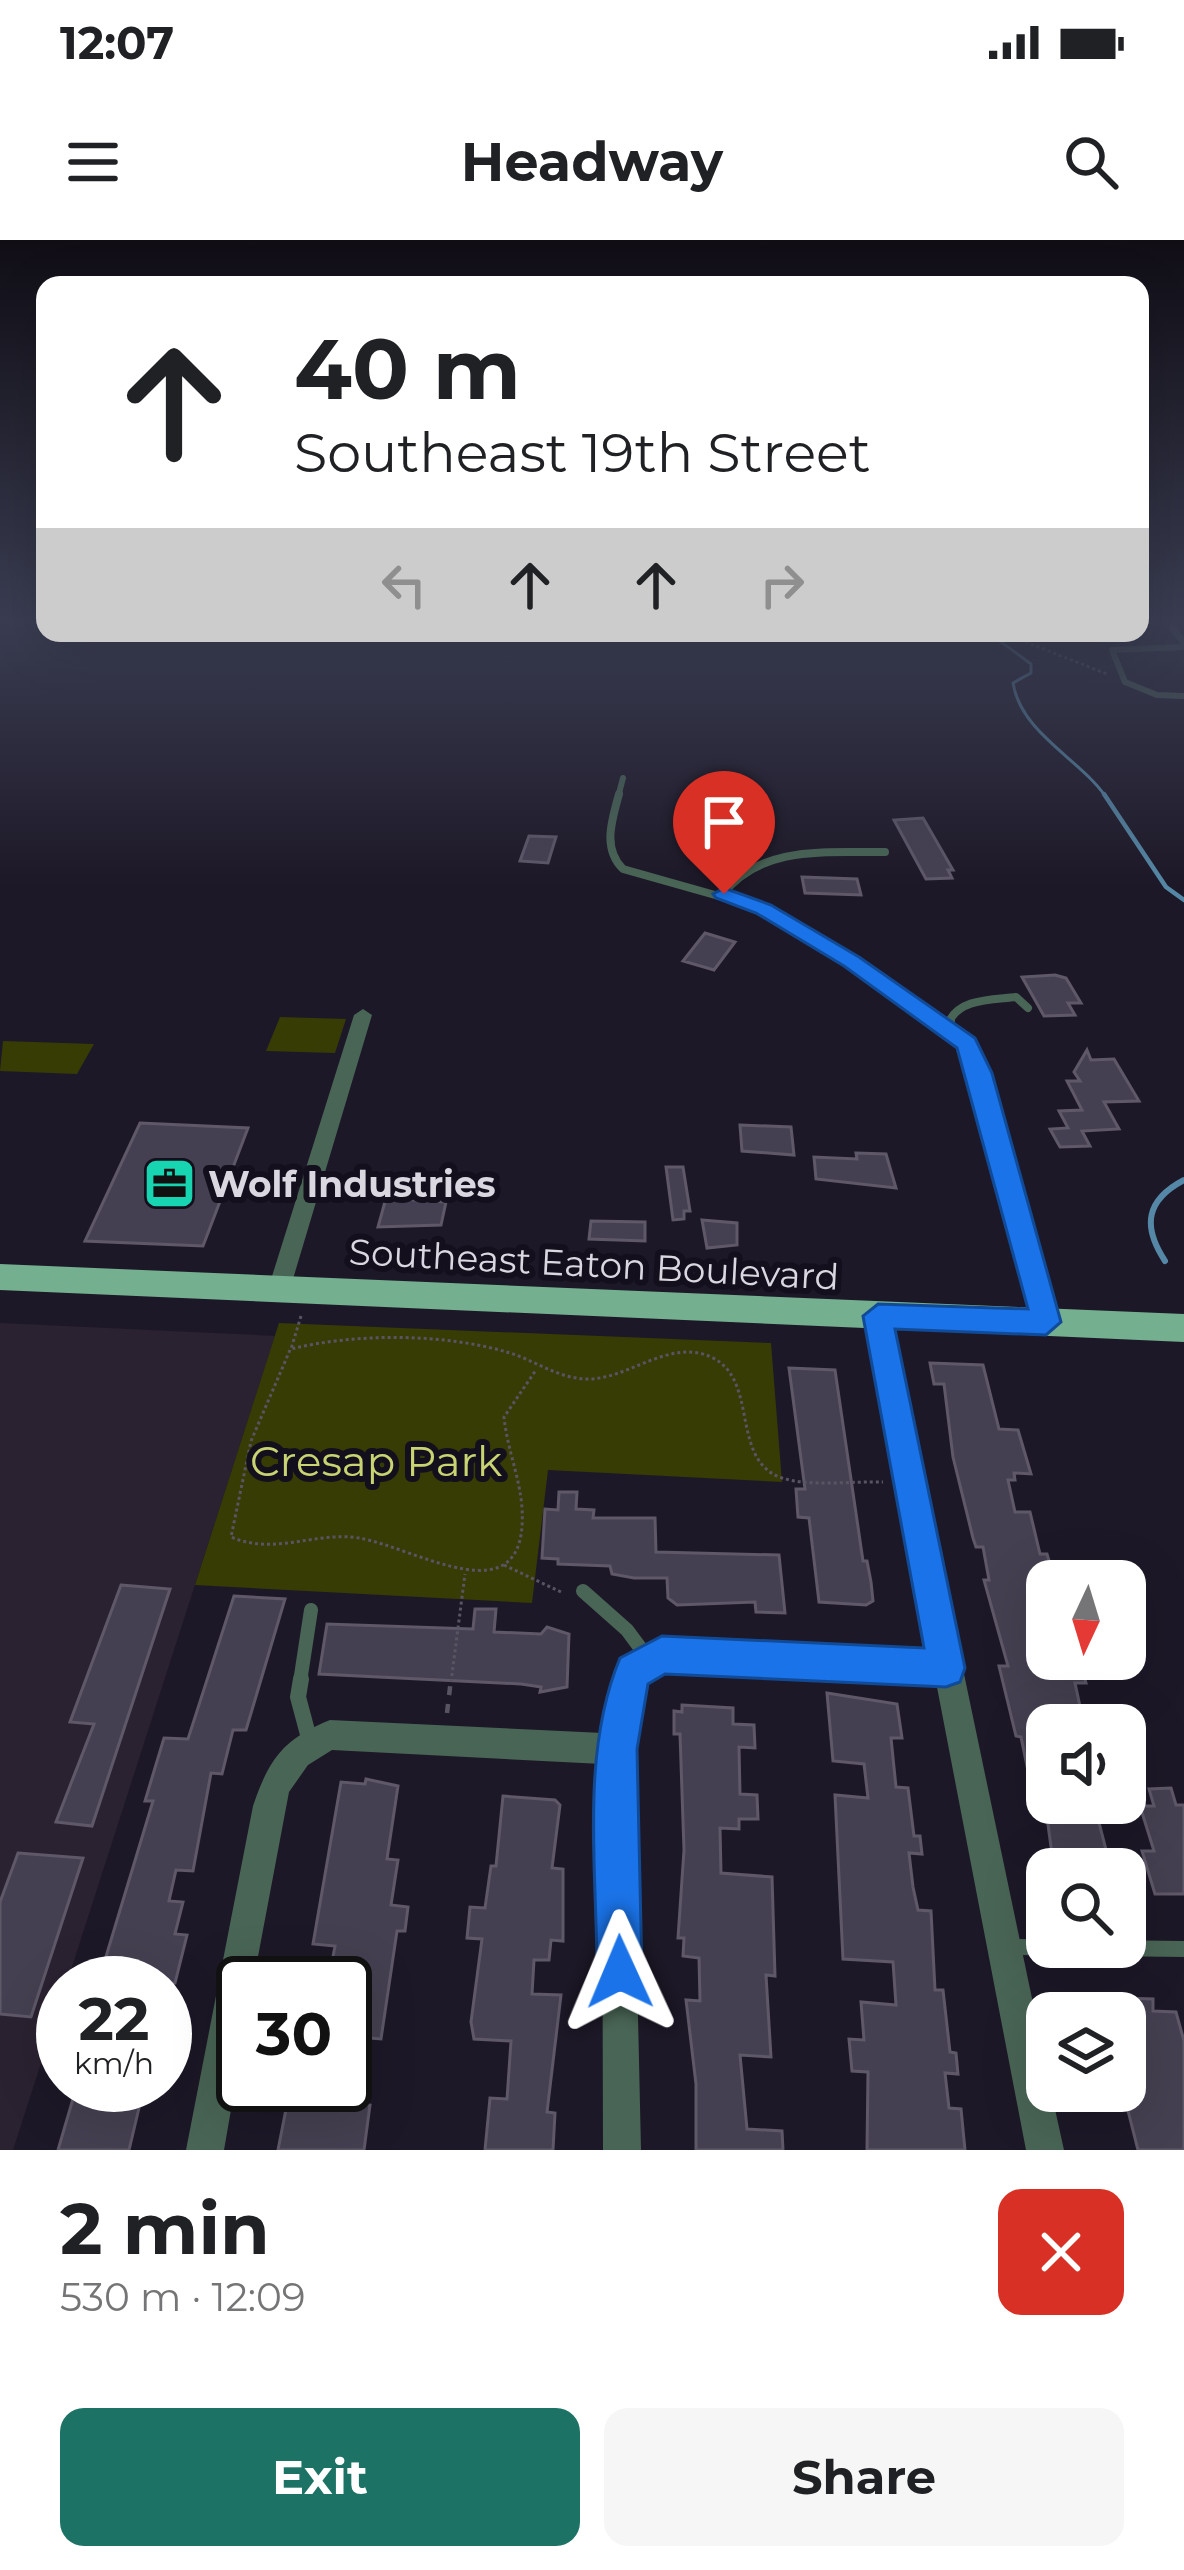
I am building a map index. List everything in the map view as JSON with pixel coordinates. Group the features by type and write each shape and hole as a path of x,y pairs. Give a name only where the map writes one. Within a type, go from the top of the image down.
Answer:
{"main road":[{"name":"Southeast Eaton Boulevard","path":"0,1277 1184,1328"}],"street":[{"path":"279,1289 364,1015"},
{"path":"878,1316 1045,2150"},
{"path":"622,2150 617,1749 634,1671 662,1655 946,1668"},
{"path":"205,2150 280,1768 305,1746 329,1735 617,1749"}],"lane":[{"path":"623,778 610,849 615,864 633,875 724,894 799,930 967,1044 980,1073 1046,1322"},
{"path":"724,894 734,875 762,860 885,853"},
{"path":"947,1028 952,1014 968,1004 1016,997 1028,1008"},
{"path":"583,1592 627,1630 650,1661"},
{"path":"305,1746 298,1697 311,1610"},
{"path":"1004,1947 1184,1949"}],"path":[{"path":"301,1315 291,1348 269,1388 227,1518 231,1537 269,1548 355,1537 465,1572 504,1565 515,1556 523,1526 504,1418 538,1367"},
{"path":"291,1348 332,1340 500,1351 565,1377 598,1380 631,1373 674,1353 711,1356 729,1368 738,1384 747,1440 767,1471 782,1478 883,1482"},
{"path":"504,1565 558,1594 583,1592"},
{"path":"444,1741 465,1572"}],"shaded area":[{"path":"0,1323 275,1336 75,1956 36,1956 36,2079 13,2150 0,2150"}],"green space":[{"path":"280,1017 346,1019 335,1053 266,1051"},
{"path":"3,1041 94,1044 77,1074 0,1071"},
{"name":"Cresap Park","path":"279,1323 771,1343 782,1482 548,1470 532,1603 195,1585"}],"building":[{"path":"923,818 953,870 948,870 952,878 926,879 894,820"},
{"path":"529,836 556,837 548,863 520,861"},
{"path":"802,877 857,879 861,895 805,893"},
{"path":"705,933 735,942 714,970 683,961"},
{"path":"1022,977 1066,978 1081,1003 1068,1003 1075,1015 1044,1016"},
{"path":"1087,1050 1091,1060 1114,1059 1139,1101 1104,1102 1119,1129 1082,1131 1090,1146 1060,1147 1050,1129 1068,1128 1059,1111 1082,1110 1067,1081 1080,1081 1074,1072"},
{"name":"Wolf Industries","path":"140,1123 248,1128 203,1246 85,1241"},
{"path":"740,1125 791,1127 794,1155 742,1151"},
{"path":"856,1153 886,1154 896,1188 816,1179 814,1157 857,1159"},
{"path":"666,1167 683,1167 690,1211 684,1211 684,1219 673,1220"},
{"path":"386,1198 446,1202 441,1225 378,1227"},
{"path":"702,1220 737,1223 737,1245 707,1248"},
{"path":"591,1221 645,1222 645,1241 589,1239"},
{"path":"930,1363 983,1365 999,1429 1018,1430 1031,1474 1014,1473 1015,1480 1008,1480 1015,1512 1030,1512 1040,1554 1047,1554 1049,1560 1026,1560 1026,1680 1086,1683 1075,1683 1080,1704 1026,1704 1026,1761 999,1666 1008,1666 984,1580 989,1580 983,1547 976,1547 973,1538 953,1457 944,1384 934,1384"},
{"path":"789,1368 835,1370 863,1561 867,1561 871,1582 873,1601 866,1605 819,1602 809,1518 798,1517 796,1489 805,1489"},
{"path":"559,1492 577,1492 576,1509 594,1510 593,1518 655,1518 656,1552 779,1555 785,1613 756,1612 755,1602 677,1605 668,1598 667,1578 634,1578 612,1574 610,1566 558,1564 558,1559 542,1558 545,1509 558,1510"},
{"path":"121,1585 170,1589 92,1826 56,1822 94,1724 70,1722"},
{"path":"234,1596 285,1599 246,1730 233,1730 222,1774 211,1773 193,1871 176,1870 169,1901 183,1902 175,1934 187,1935 182,1956 106,1956 153,1801 145,1801 164,1738 188,1739"},
{"path":"475,1609 496,1609 494,1632 541,1634 547,1627 569,1634 567,1687 540,1692 541,1687 521,1684 319,1674 327,1624 473,1629"},
{"path":"827,1693 897,1704 902,1738 891,1738 896,1787 908,1788 914,1836 920,1836 922,1854 909,1853 913,1887 918,1910 931,1911 935,1990 943,1990 950,2052 956,2053 958,2074 945,2073 949,2108 961,2109 965,2150 867,2150 868,2072 852,2071 849,2039 864,2040 861,2002 896,2005 893,1962 843,1959 835,1795 868,1798 864,1764 833,1761"},
{"path":"682,1705 733,1708 733,1724 754,1725 755,1748 739,1747 740,1794 757,1795 758,1819 739,1819 739,1829 720,1828 721,1873 772,1877 775,1976 766,1975 771,2057 740,2055 747,2129 782,2131 783,2150 696,2150 696,2084 686,2000 700,2001 699,1958 683,1956 684,1938 678,1938 684,1850 680,1734 674,1734 674,1711 682,1712"},
{"path":"366,1779 398,1786 387,1859 398,1860 391,1905 408,1907 405,1931 397,1931 381,2039 372,2038 372,1956 333,1956 335,1946 313,1944 341,1782 365,1784"},
{"path":"1171,1788 1176,1805 1184,1805 1184,1894 1155,1894 1146,1864 1146,1851 1154,1851 1146,1824 1146,1806 1154,1806 1149,1789"},
{"path":"503,1796 555,1800 560,1805 552,1868 563,1869 563,1941 551,1940 549,1960 534,1960 532,1994 561,1995 547,2112 555,2113 553,2150 485,2150 490,2098 507,2099 511,2041 474,2039 471,2022 482,1939 467,1938 470,1907 485,1908 491,1866 496,1866"},
{"path":"1048,1824 1099,1824 1106,1848 1051,1848"},
{"path":"18,1853 83,1858 51,1956 36,1956 36,2002 31,2017 0,2014 0,1902"},
{"path":"1146,1999 1153,1999 1153,2011 1176,2012 1184,2041 1184,2150 1138,2150 1128,2112 1146,2112"},
{"path":"69,2112 138,2112 129,2150 58,2150"},
{"path":"285,2112 369,2112 364,2150 278,2150"}],"waterway":[{"path":"1021,707 1106,797"},
{"path":"1106,797 1166,887 1184,900"},
{"path":"1165,1261 1153,1236 1152,1215 1162,1196 1184,1180"}],"place":[{"name":"Wolf Industries","path":"169,1184"}],"route":[{"path":"620,1972 617,1749 620,1706 634,1671 662,1655 946,1668 878,1316 1046,1322 980,1073 967,1044 851,962 764,909 724,894"}]}
